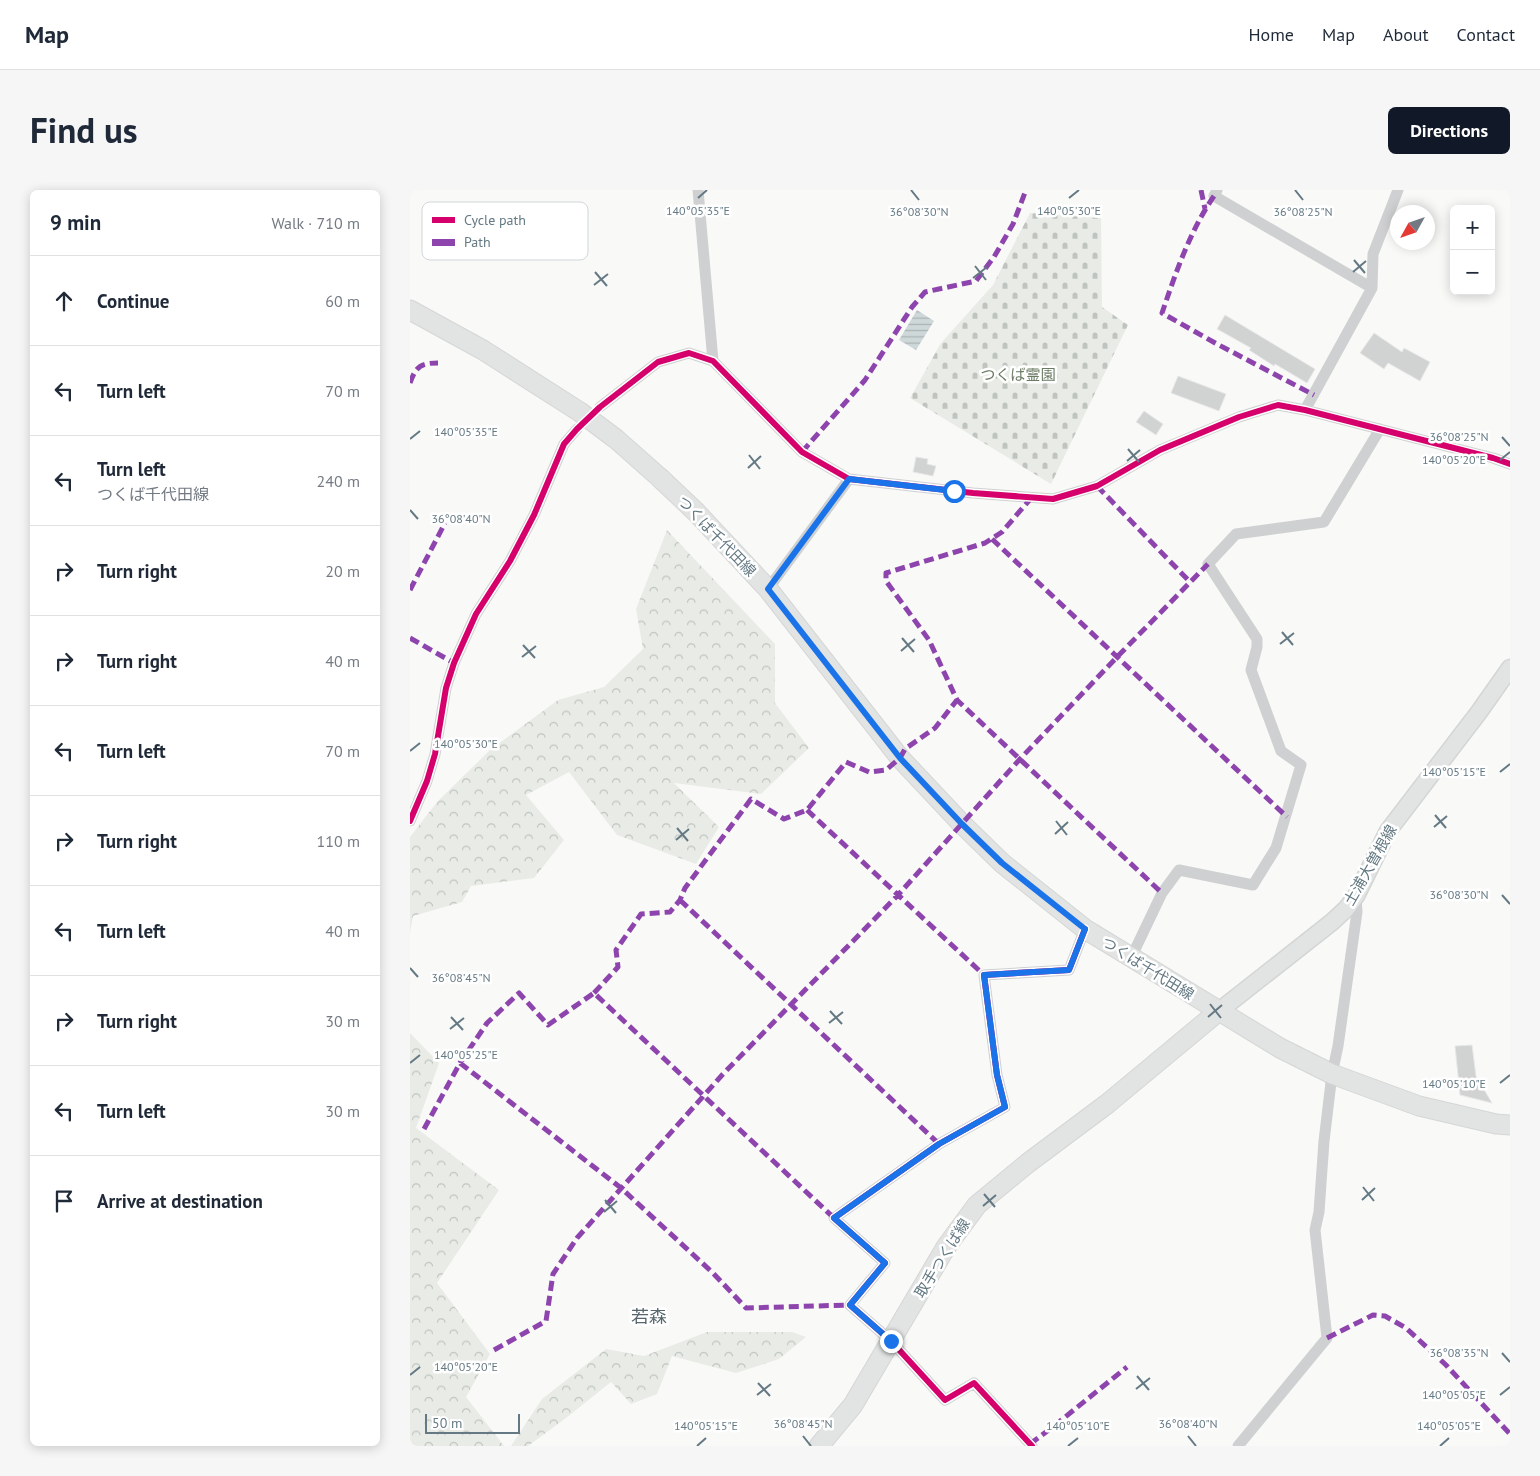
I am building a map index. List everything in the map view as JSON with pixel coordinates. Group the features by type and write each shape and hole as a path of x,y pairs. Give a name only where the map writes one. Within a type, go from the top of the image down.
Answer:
{"main road":[{"name":"つくば千代田線","path":"410,310 482,350 580,412 616,439 659,477 696,512 768,589 900,758 962,824 1002,863 1085,929 1280,1048 1332,1074 1419,1106 1496,1124 1510,1125"},
{"name":"土浦大曽根線","path":"1220,1011 1346,909 1356,896 1388,831 1479,712 1510,668"},
{"name":"取手つくば線","path":"819,1446 853,1405 946,1247 977,1205 1028,1163 1107,1104 1220,1011"}],"street":[{"path":"698,190 713,361"},
{"path":"1217,190 1214,196 1372,288"},
{"path":"1305,410 1372,288 1373,254 1398,190"},
{"path":"600,407 658,362 689,353 713,361 802,452 849,479 973,494 1054,499 1097,486 1160,450 1239,417 1278,405 1380,429 1510,464"},
{"path":"410,821 427,781 435,754 446,688 454,663 476,614 510,561 534,515 564,444 577,429"},
{"path":"1131,958 1162,893 1179,870 1253,885 1276,848 1301,765 1281,751 1251,670 1257,647 1257,639 1208,564 1236,534 1324,522 1380,429"},
{"path":"768,589 849,479"},
{"path":"1238,1446 1326,1338 1315,1230 1319,1212 1324,1141 1332,1074 1338,1046 1357,912 1356,896"},
{"path":"1032,1446 974,1383 945,1400 891,1341 850,1305 885,1263 834,1218 939,1144 1005,1107 997,1075 984,975 1069,970 1085,929"}],"green space":[{"name":"つくば霊園","path":"1030,213 1101,218 1102,307 1128,325 1051,484 910,398 941,343 993,285"},
{"path":"667,530 775,644 775,703 809,748 761,794 674,783 719,827 696,864 617,835 569,772 526,795 564,840 534,878 471,886 462,902 413,916 410,933 410,837 437,802 490,750 558,700 604,687 643,649 636,609"},
{"path":"410,1033 439,1063 416,1128 499,1190 437,1283 490,1354 466,1397 504,1446 410,1446"},
{"path":"707,1332 792,1332 806,1337 779,1359 736,1373 672,1356 657,1394 631,1404 611,1382 528,1446 511,1446 542,1399 606,1349 644,1356"}],"shaded area":[{"path":"917,310 934,321 916,350 899,340"}],"building":[{"path":"1225,315 1315,369 1307,383 1275,364 1274,366 1249,350 1251,348 1217,329"},
{"path":"1374,333 1402,352 1404,348 1430,362 1420,381 1388,363 1384,369 1360,353"},
{"path":"1178,376 1226,394 1219,411 1171,393"},
{"path":"1144,411 1163,424 1156,435 1136,422"},
{"path":"916,457 928,459 927,464 936,466 933,476 913,472"},
{"path":"1472,1045 1476,1076 1492,1103 1460,1095 1455,1046"}],"marked path":[{"path":"802,452 865,380 912,307 925,292 976,281 994,257 1013,224 1026,190"},
{"path":"1201,190 1205,209"},
{"path":"1214,196 1205,209 1178,267 1162,313 1314,395"},
{"path":"410,383 417,369 423,365 438,363"},
{"path":"1097,486 1191,583"},
{"path":"1032,497 1002,532 985,543 886,573 886,581 929,640 957,700 1162,893"},
{"path":"410,590 445,523"},
{"path":"992,539 1287,817"},
{"path":"494,1350 546,1321 553,1274 577,1238 723,1074 898,895 1020,759 1208,564"},
{"path":"410,638 454,663"},
{"path":"594,993 618,967 616,950 641,914 670,912 680,900 685,888 751,799 784,819 807,810 846,762 869,772 886,770 900,758 905,749 935,728 957,700"},
{"path":"807,810 984,975"},
{"path":"680,900 939,1144"},
{"path":"424,1129 460,1063 487,1023 519,993 548,1025 594,993 834,1218"},
{"path":"460,1063 621,1188 713,1273 746,1308 850,1305"},
{"path":"1327,1338 1373,1315 1385,1316 1406,1328 1446,1365 1510,1434"},
{"path":"1030,1444 1127,1367"}],"cycle path":[{"path":"410,821 427,781 435,754 446,688 454,663 476,614 510,561 534,515 564,444 600,407 658,362 689,353 713,361 802,452 849,479 973,493 1053,499 1097,486 1160,450 1239,417 1278,405 1305,410 1510,464"},
{"path":"1032,1446 974,1383 945,1400 891,1341 850,1305 885,1263 834,1218 939,1144 1005,1107 997,1075 984,975 1069,970 1085,929"}],"district":[{"name":"若森","path":"649,1316"}],"route":[{"path":"891,1341 850,1305 885,1263 834,1218 939,1144 1005,1107 997,1075 984,975 1069,970 1085,929 1002,863 962,824 900,758 768,589 849,479 954,491"}]}
